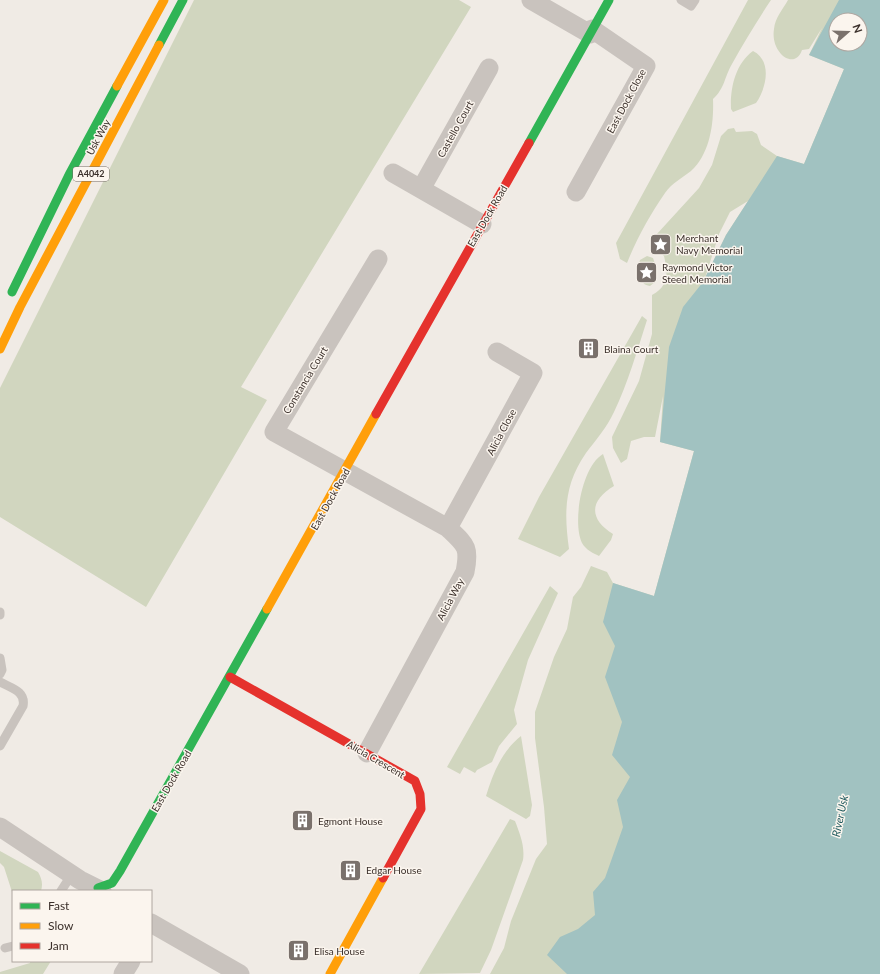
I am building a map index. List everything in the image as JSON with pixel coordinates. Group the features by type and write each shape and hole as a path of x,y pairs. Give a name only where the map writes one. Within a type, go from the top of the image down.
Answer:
{"street":[{"name":"Usk Way","path":"7,302 69,175 164,0"},
{"name":"Usk Way","path":"0,349 28,292 183,0"},
{"path":"531,0 591,31"},
{"name":"East Dock Road","path":"0,827 72,874 100,890 112,883 230,677 482,224 609,0"},
{"name":"East Dock Close","path":"576,192 646,66 591,31"},
{"name":"Castello Court","path":"421,189 489,68"},
{"path":"393,173 482,224"},
{"name":"Constancia Court","path":"346,470 274,432 378,259"},
{"name":"Alicia Close","path":"448,528 533,373 497,352"},
{"name":"Alicia Way","path":"346,470 448,528 463,542 468,556 465,572 367,753"},
{"name":"Alicia Crescent","path":"230,677 415,781 420,794 421,809 330,974"},
{"path":"152,925 240,974"},
{"path":"123,974 130,962"}],"lane":[{"path":"681,0 692,6 695,0"},
{"path":"0,658 2,664 0,674"},
{"path":"0,682 21,693 25,700 0,746"},
{"path":"62,890 72,874"}],"green space":[{"path":"194,0 459,0 471,7 241,387 267,400 146,607 0,517 0,388"},
{"path":"748,0 771,0 729,69 720,91 713,99 713,118 710,138 703,156 691,171 674,183 665,193 644,227 627,263 620,259 616,243"},
{"path":"788,0 880,0 677,974 490,974 504,948 511,921 536,859 547,844 535,738 535,712 554,657 567,629 573,597 581,587 591,566 607,572 613,583 654,596 694,451 660,442 663,396 655,437 644,437 631,441 627,459 621,463 613,448 612,437 639,381 652,334 652,295 662,288 666,278 664,256 654,248 654,240 656,235 699,188 712,165 721,136 728,129 734,128 736,132 752,131 757,134 761,145 777,156 804,164 844,69 809,55 822,28 809,49 802,50 799,56 794,59 789,59 784,56 779,52 774,38 774,29 778,17","holes":["748,201 726,235 705,278 719,234 730,212"]},
{"path":"753,51 763,61 765,68 766,76 763,90 756,103 733,112 731,109 731,93 735,77 742,63"},
{"path":"647,256 653,258 657,270 656,281 650,286 643,283 639,276 640,260"},
{"path":"642,316 647,320 624,390 608,423 586,453 573,476 567,499 566,511 569,549 560,557 518,539 539,497"},
{"path":"603,454 614,486 600,498 596,504 595,510 596,516 600,522 613,534 611,540 599,556 582,543 579,534 578,522 584,482 589,470 596,460"},
{"path":"550,586 558,593 528,660 514,710 517,724 499,746 492,762 477,770 475,773 464,767 460,774 447,767"},
{"path":"521,736 532,805 530,816 526,819 486,796 503,756 508,748"},
{"path":"510,819 515,821 520,835 523,845 523,860 491,950 480,973 419,974"},
{"path":"0,851 38,872 42,882 41,890 12,890 12,892 4,867 0,863"},
{"path":"50,962 43,974 0,974 0,972 30,963"}],"water":[{"name":"River Usk","path":"839,0 880,0 880,974 567,974 547,955 560,937 578,929 595,915 593,892 605,878 623,827 617,800 630,777 612,755 622,722 605,677 615,646 603,622 613,583 654,596 694,451 660,442 669,347 683,307 703,282 726,235 777,156 804,164 844,69 809,55 828,20 828,52 868,52 868,12 832,12"}],"traffic: fast":[{"path":"159,45 183,0"},
{"path":"529,143 609,0"},
{"path":"12,292 69,175 117,86"},
{"path":"98,888 112,883 120,871 267,609"}],"traffic: slow":[{"path":"117,86 164,0"},
{"path":"0,349 20,307 159,45"},
{"path":"267,609 376,414"},
{"path":"330,974 383,878"}],"traffic: jam":[{"path":"376,414 529,143"},
{"path":"230,677 415,781 420,794 421,809 383,878"}],"place":[{"name":"Merchant Navy Memorial","path":"661,244"},
{"name":"Raymond Victor Steed Memorial","path":"647,273"},
{"name":"Blaina Court","path":"589,349"},
{"name":"Egmont House","path":"303,821"},
{"name":"Edgar House","path":"351,870"},
{"name":"Elisa House","path":"299,951"}]}
